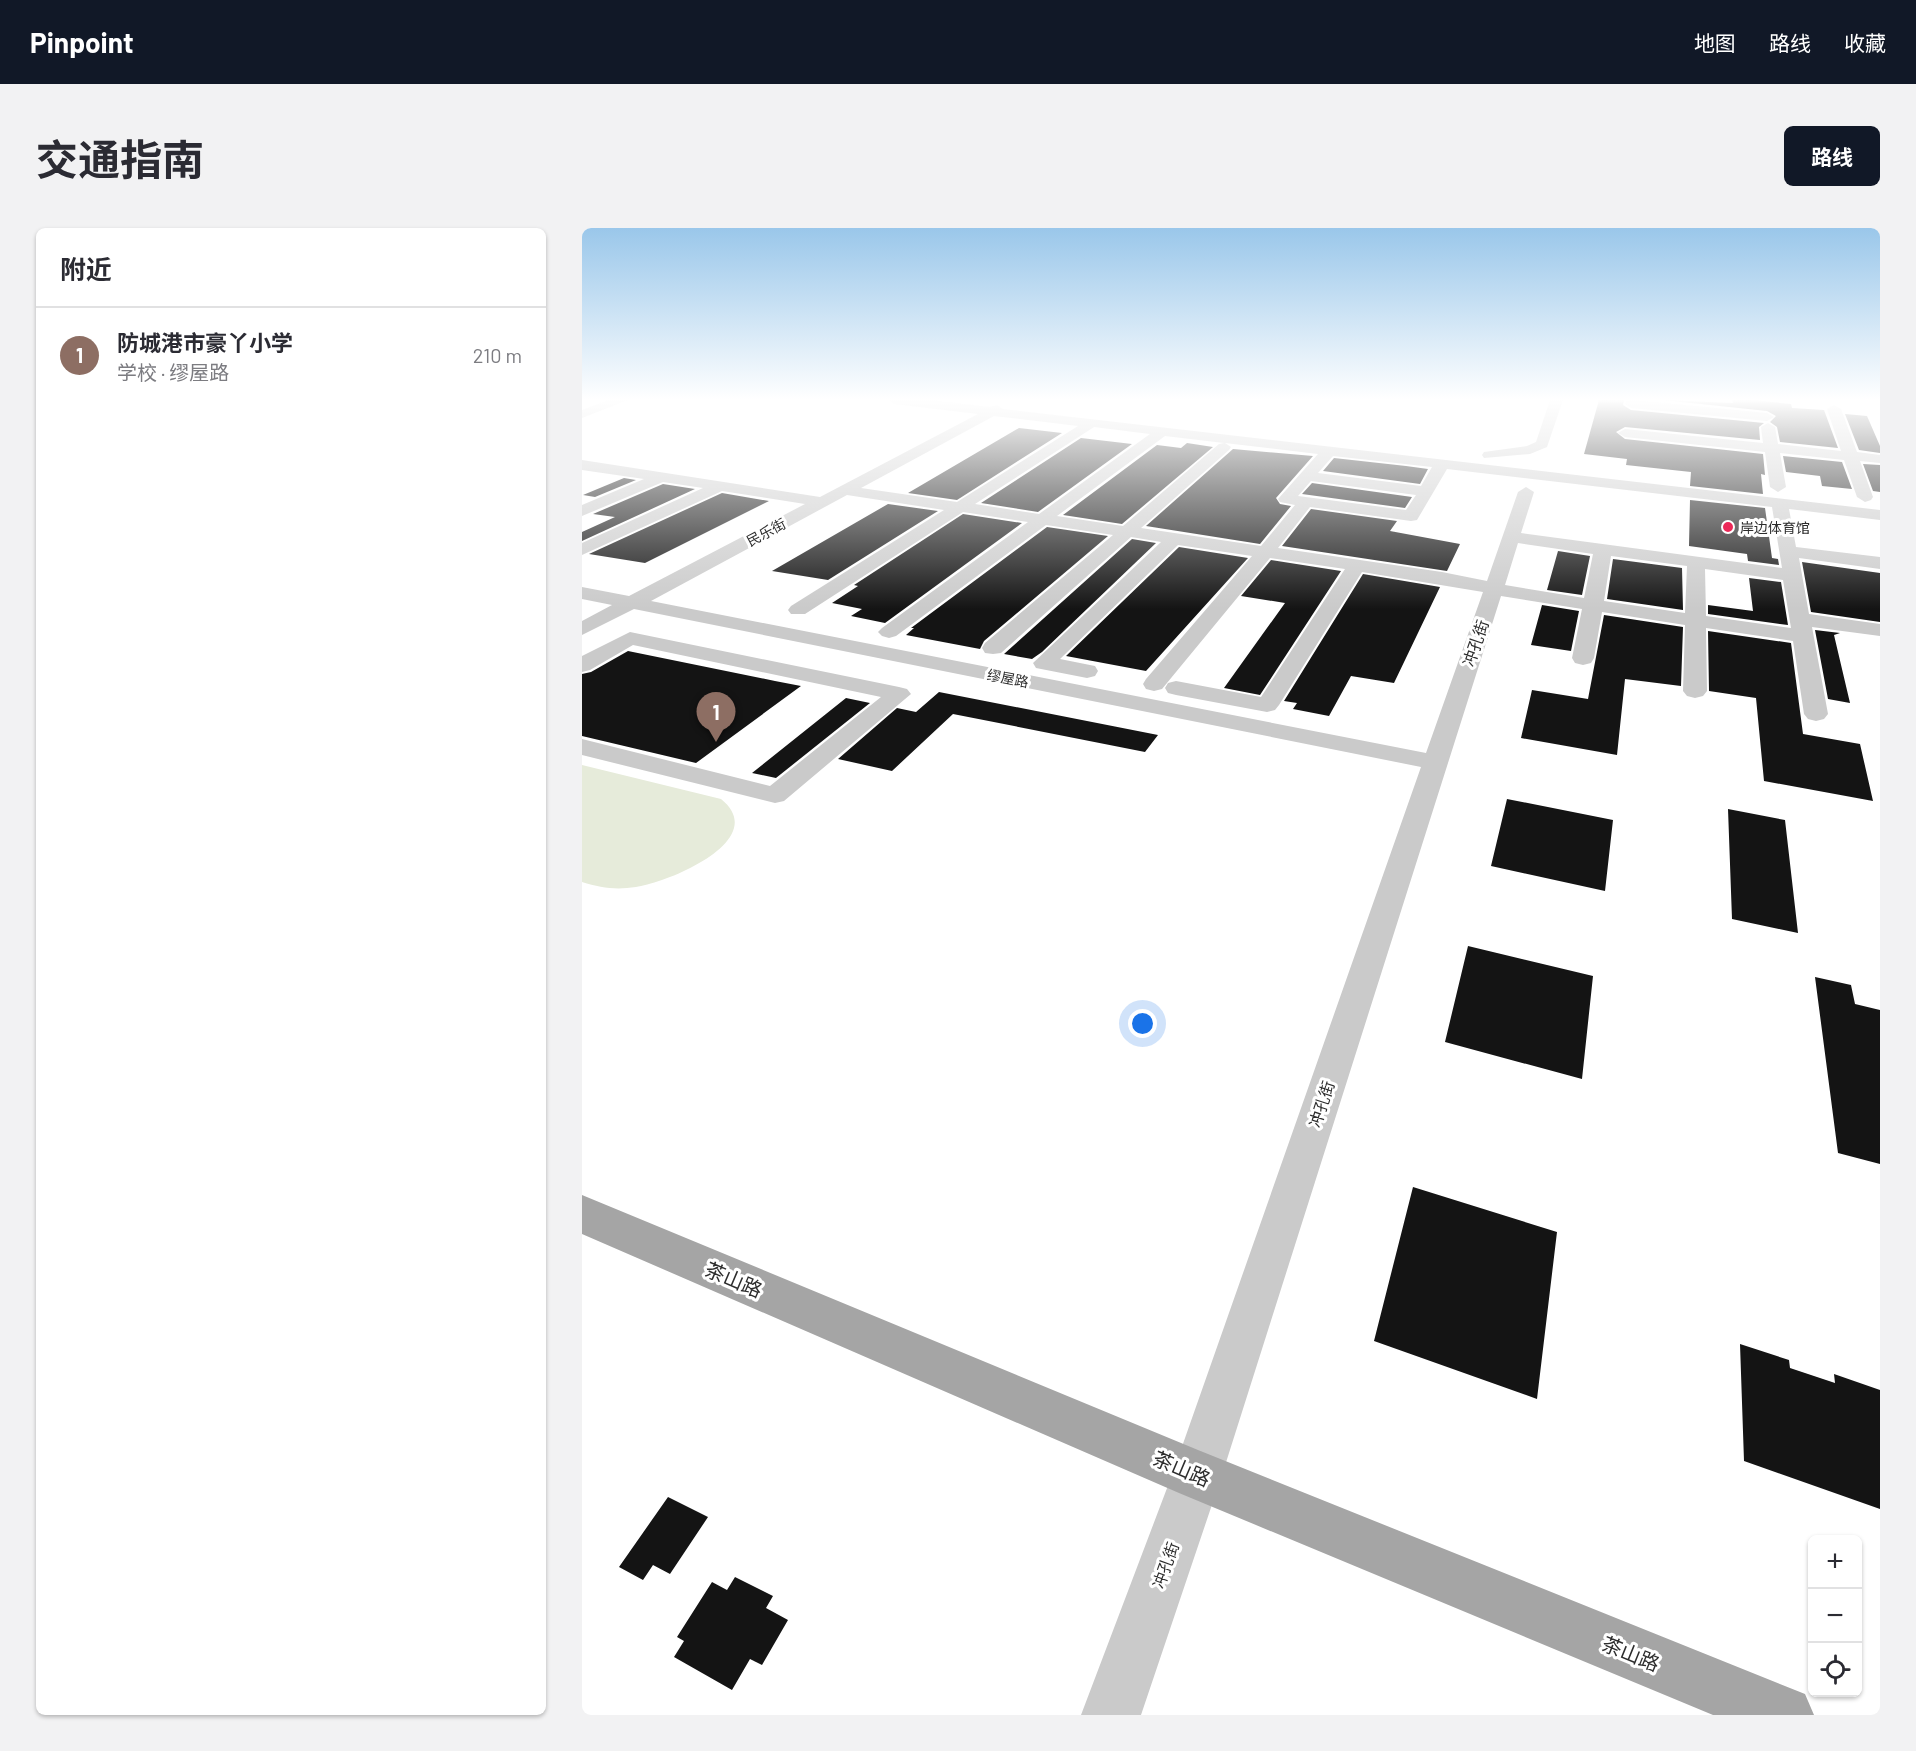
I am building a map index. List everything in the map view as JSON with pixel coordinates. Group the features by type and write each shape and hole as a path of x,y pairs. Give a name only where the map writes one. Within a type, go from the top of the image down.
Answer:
{"main road":[{"name":"茶山路","path":"582,1214 1197,1475 1784,1715"}],"street":[{"path":"582,477 604,469"},
{"path":"608,469 823,502"},
{"name":"民乐街","path":"582,629 883,469"},
{"path":"798,610 1015,469"},
{"path":"889,632 1110,469"},
{"path":"993,648 1198,469"},
{"path":"1313,469 1286,500 1411,516 1439,469"},
{"path":"1325,505 1353,469"},
{"path":"1370,510 1398,469"},
{"path":"1496,469 1526,492 1551,483 1582,480 1660,482 1783,493 1876,510"},
{"path":"1525,469 1582,480"},
{"path":"1537,469 1728,489"},
{"path":"1777,469 1783,493 1788,551 1816,714"},
{"path":"1857,469 1876,510"},
{"path":"1307,476 1426,490"},
{"path":"582,511 662,477"},
{"path":"1660,482 1876,510"},
{"path":"1758,485 1783,493"},
{"path":"582,550 721,486"},
{"path":"844,490 1357,565 1696,620 1880,630"},
{"name":"冲孔街","path":"1111,1715 1197,1475 1526,492"},
{"path":"1843,494 1876,510"},
{"path":"1154,684 1302,508"},
{"path":"1510,537 1792,575"},
{"path":"1110,676 1044,663 1174,538"},
{"path":"1583,658 1604,550"},
{"path":"1788,551 1880,563"},
{"path":"1695,691 1696,562"},
{"path":"1132,680 1267,705 1357,565"},
{"name":"缪屋路","path":"582,593 1435,762"},
{"path":"582,665 630,638 898,694 775,795 582,747"},
{"path":"763,665 805,638"}],"green space":[{"path":"582,765 721,799 733,814 734,829 725,844 709,857 690,868 651,884 622,888 602,887 582,882"}],"building":[{"path":"948,469 1005,469 957,500 908,493"},
{"path":"1033,469 1097,469 1038,512 981,503"},
{"path":"1124,469 1187,469 1122,524 1063,515"},
{"path":"1210,469 1301,469 1276,498 1280,504 1291,506 1260,544 1146,526"},
{"path":"1324,469 1428,469 1420,484 1323,471"},
{"path":"1667,469 1764,469 1765,475 1761,474 1763,494 1690,486 1691,472"},
{"path":"1786,469 1845,469 1852,489 1822,486 1820,476 1786,472"},
{"path":"1865,469 1880,469 1880,492 1873,491"},
{"path":"624,478 636,480 595,497 583,495"},
{"path":"1312,483 1412,497 1405,508 1302,494"},
{"path":"663,484 695,489 582,541 582,532 615,517 593,514"},
{"path":"722,493 769,501 645,563 589,554"},
{"name":"岸边体育馆","path":"1690,500 1765,508 1772,558 1778,559 1779,565 1748,561 1747,554 1689,546"},
{"path":"888,504 938,511 828,580 772,571"},
{"path":"1311,509 1397,521 1390,531 1460,544 1447,571 1282,546"},
{"path":"963,514 1022,523 885,623 851,616 862,609 832,603 858,586 854,585"},
{"path":"1047,527 1108,536 984,641 980,649 906,635 914,628 911,628"},
{"path":"1132,539 1156,543 1042,652 1032,659 1004,654"},
{"path":"1179,547 1248,558 1146,671 1066,656"},
{"path":"1558,551 1590,556 1582,595 1547,590"},
{"path":"1613,559 1682,568 1683,610 1607,599"},
{"path":"1271,560 1341,571 1260,695 1224,688 1285,603 1241,596"},
{"path":"1802,562 1880,573 1880,622 1811,612"},
{"path":"1363,574 1440,587 1394,683 1351,676 1329,716 1293,709 1297,703 1284,701"},
{"path":"1749,578 1781,582 1788,625 1708,614 1708,605 1753,611"},
{"path":"1542,605 1579,611 1571,651 1531,645"},
{"path":"1604,615 1683,627 1681,686 1625,679 1617,755 1521,738 1532,690 1588,699"},
{"path":"1815,630 1840,633 1834,635 1850,703 1828,699"},
{"path":"1708,631 1791,643 1803,734 1860,744 1873,801 1764,781 1756,698 1709,691"},
{"path":"628,651 801,686 696,763 582,736 582,674 591,672"},
{"path":"939,692 1158,735 1145,752 953,714 892,771 838,759 897,708 916,712"},
{"path":"846,698 870,703 776,778 752,773"},
{"path":"1507,799 1613,820 1605,891 1491,866"},
{"path":"1728,809 1785,820 1798,933 1732,919"},
{"path":"1468,946 1593,976 1582,1079 1445,1042"},
{"path":"1815,977 1851,985 1855,1004 1880,1010 1880,1164 1838,1153"},
{"path":"1413,1187 1557,1232 1537,1399 1374,1341"},
{"path":"1740,1344 1789,1360 1790,1368 1835,1383 1834,1374 1880,1390 1880,1509 1744,1461"},
{"path":"668,1497 708,1517 670,1574 653,1565 643,1580 619,1567"},
{"path":"735,1577 773,1596 766,1608 788,1620 762,1665 750,1659 732,1690 674,1657 684,1641 677,1637 712,1582 727,1590"}],"place":[{"name":"岸边体育馆","path":"1728,527"},
{"name":"防城港市豪丫小学","path":"716,742"}]}
